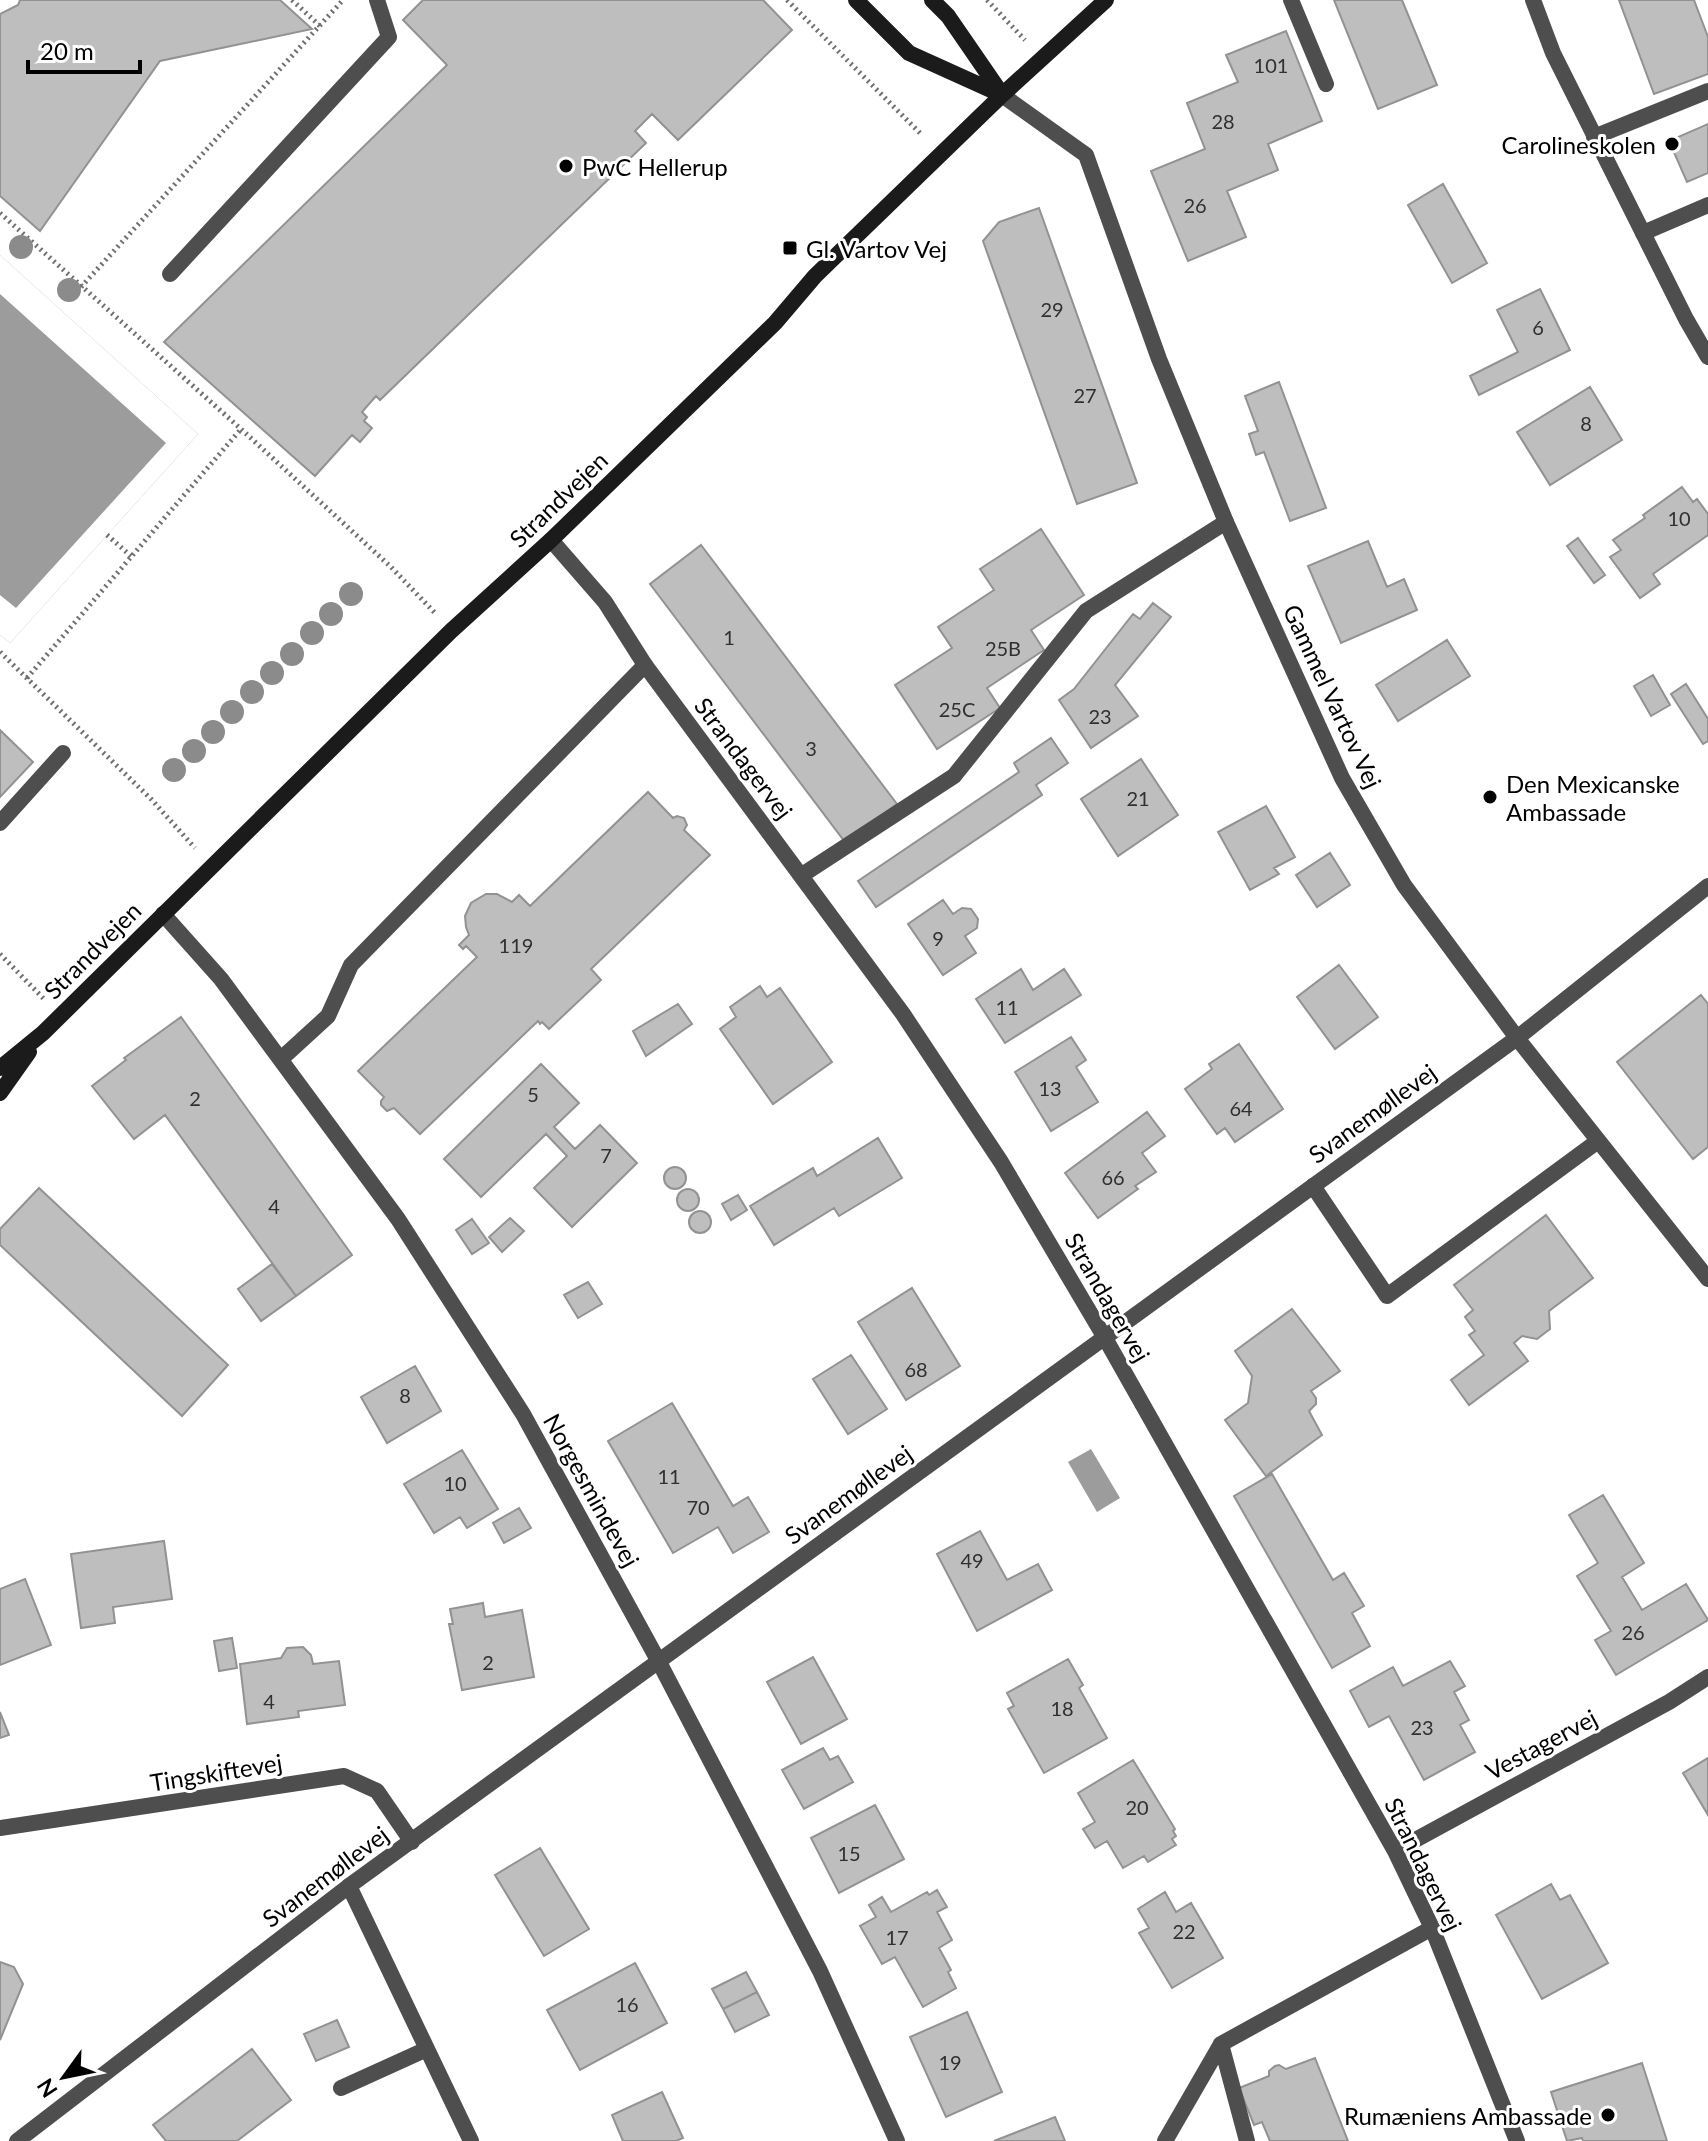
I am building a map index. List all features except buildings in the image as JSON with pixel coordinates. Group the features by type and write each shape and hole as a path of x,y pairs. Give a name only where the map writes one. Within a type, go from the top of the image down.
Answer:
{"street":[{"path":"170,274 389,37 377,0"},
{"path":"856,0 909,53 1002,95"},
{"path":"932,0 948,16 1002,95"},
{"name":"Strandvejen","path":"0,1068 43,1033 451,631 551,540 775,323 815,276 1002,95 1106,0"},
{"path":"1291,0 1326,84"},
{"path":"1533,0 1553,53 1594,137 1708,357"},
{"path":"1594,137 1708,91"},
{"name":"Gammel Vartov Vej","path":"1002,95 1086,155 1159,359 1226,522 1342,778 1404,885 1517,1038 1708,1279"},
{"path":"1643,233 1708,205"},
{"path":"802,875 954,776 1086,611 1226,522"},
{"name":"Strandagervej","path":"551,540 605,602 645,665 903,1014 1001,1162 1105,1338 1395,1851 1432,1928 1517,2141"},
{"path":"281,1059 328,1016 351,965 645,665"},
{"path":"0,823 63,753"},
{"name":"Svanemøllevej","path":"17,2141 349,1886 1517,1038 1708,886"},
{"name":"Norgesmindevej","path":"163,914 221,979 398,1219 523,1414 659,1662 820,1971 897,2141"},
{"name":"Strandvejen","path":"0,1093 43,1033"},
{"path":"1313,1186 1387,1296 1598,1141"},
{"name":"Vestagervej","path":"1395,1851 1669,1702 1708,1677"},
{"name":"Tingskiftevej","path":"0,1828 344,1776 377,1791 412,1842"},
{"path":"349,1886 471,2141"},
{"path":"1165,2141 1221,2044 1432,1928"},
{"path":"1221,2044 1247,2141"},
{"path":"341,2088 427,2049"}],"path":[{"path":"292,0 320,26"},
{"path":"81,287 343,0"},
{"path":"787,0 941,154"},
{"path":"987,0 1042,58"},
{"path":"0,213 391,567 451,631"},
{"path":"27,678 241,429"},
{"path":"107,535 131,556"},
{"path":"0,652 151,799 212,866"},
{"path":"0,954 60,1015"}],"shaded area":[{"path":"0,255 198,434 10,643 0,635"},
{"path":"1091,1449 1120,1498 1097,1512 1068,1462"}],"pier":[{"path":"0,255 198,434 10,643 0,635 0,595 16,608 166,443 0,294"}],"place":[{"name":"Carolineskolen","path":"1672,144"},
{"name":"PwC Hellerup","path":"566,166"},
{"name":"Gl. Vartov Vej","path":"790,248"},
{"name":"Den Mexicanske Ambassade","path":"1490,797"},
{"name":"Rumæniens Ambassade","path":"1608,2115"}]}
